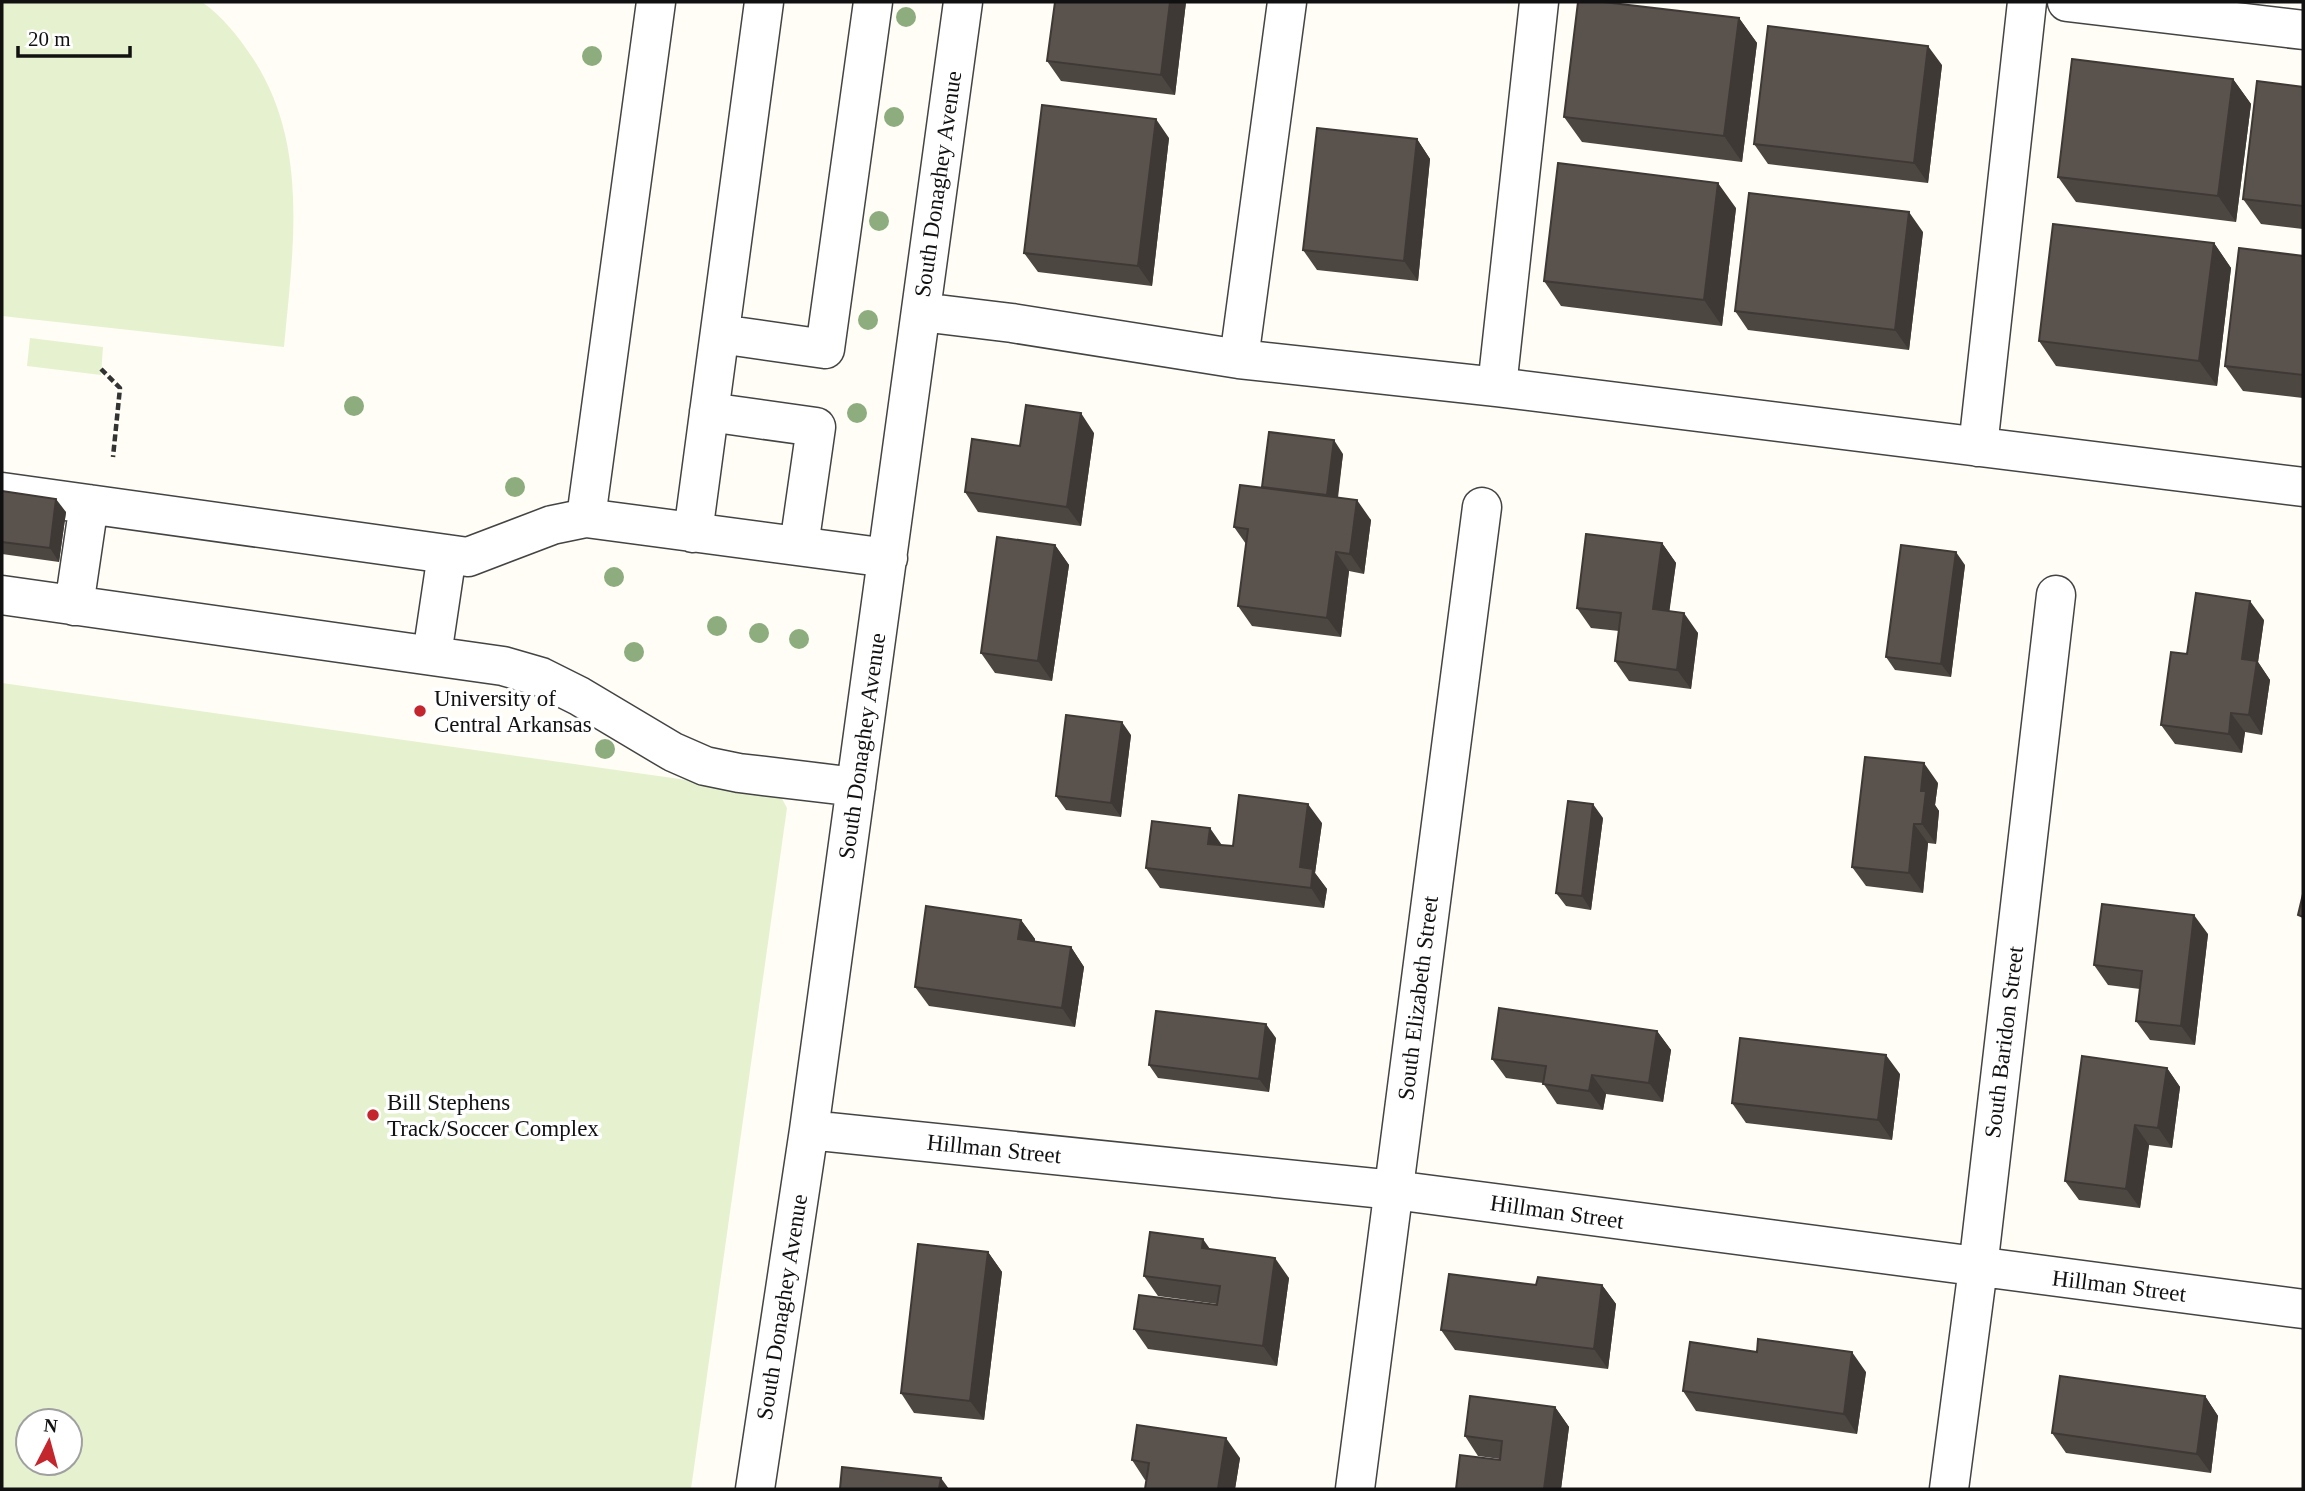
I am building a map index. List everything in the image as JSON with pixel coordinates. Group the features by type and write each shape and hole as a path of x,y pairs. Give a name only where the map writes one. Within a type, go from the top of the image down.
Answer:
{"street":[{"path":"586,518 656,2"},
{"path":"693,533 764,2"},
{"path":"720,334 825,349 873,2"},
{"name":"South Donaghey Avenue","path":"755,1489 810,1130 963,2"},
{"path":"1239,359 1287,2"},
{"path":"1497,387 1539,2"},
{"path":"1978,447 2028,2"},
{"path":"2067,2 2303,30"},
{"path":"921,312 1012,323 1239,359 1497,387 2303,487"},
{"path":"709,412 816,427 799,546"},
{"path":"2,492 468,557 552,525 586,518 888,558"},
{"path":"75,606 89,504"},
{"name":"South Elizabeth Street","path":"1354,1489 1482,507"},
{"path":"432,655 447,554"},
{"path":"2,595 503,666 541,677 673,752 705,766 739,773 856,787"},
{"name":"South Baridon Street","path":"1949,1489 1978,1268 2056,595"},
{"name":"Hillman Street","path":"810,1130 1394,1190 2303,1309"}],"path":[{"path":"101,369 120,388 113,457"}],"green space":[{"path":"2,2 202,2 235,34 252,57 270,90 283,125 290,161 293,235 284,347 2,316"},
{"path":"30,338 103,347 101,375 27,366"},
{"name":"Bill Stephens Track/Soccer Complex","path":"2,683 779,793 787,808 691,1489 2,1489"}],"building":[{"path":"1055,2 1170,2 1161,75 1047,61"},
{"path":"1578,2 1603,2 1739,18 1724,136 1564,117"},
{"path":"1768,26 1928,46 1914,163 1754,144"},
{"path":"2072,59 2233,79 2218,196 2058,177"},
{"path":"2257,81 2303,87 2303,206 2243,199"},
{"path":"1042,105 1156,119 1138,266 1024,253"},
{"path":"1317,128 1417,139 1404,261 1303,250"},
{"path":"1558,163 1718,183 1704,300 1544,281"},
{"path":"1749,193 1909,212 1895,330 1735,311"},
{"path":"2053,224 2214,243 2199,361 2039,341"},
{"path":"2239,248 2303,256 2303,375 2225,366"},
{"path":"1026,405 1081,413 1067,507 965,492 972,439 1020,446"},
{"path":"1269,432 1334,440 1327,495 1262,487"},
{"path":"1240,485 1357,500 1350,554 1336,552 1327,618 1238,606 1248,529 1234,527"},
{"path":"2,491 56,499 50,548 2,542"},
{"path":"1586,534 1662,543 1653,609 1684,613 1677,670 1615,661 1621,613 1577,608"},
{"path":"997,537 1055,545 1038,661 981,653"},
{"path":"1901,545 1956,552 1941,664 1886,657"},
{"path":"2196,593 2250,601 2242,659 2257,661 2249,715 2231,713 2229,734 2161,725 2171,652 2187,654"},
{"path":"1066,715 1122,722 1111,803 1056,796"},
{"path":"1865,757 1924,763 1921,791 1926,791 1922,824 1914,824 1909,873 1852,867"},
{"path":"1239,795 1308,804 1300,867 1313,869 1311,888 1146,868 1152,821 1210,828 1208,844 1233,846"},
{"path":"1568,801 1593,804 1582,896 1556,893"},
{"path":"2303,894 2303,917 2298,915"},
{"path":"2102,904 2194,915 2181,1026 2136,1021 2142,971 2094,965"},
{"path":"926,906 1021,920 1018,939 1071,947 1062,1008 915,987"},
{"path":"1499,1008 1657,1031 1649,1083 1592,1075 1589,1091 1543,1084 1546,1066 1492,1059"},
{"path":"1156,1011 1266,1024 1259,1079 1149,1065"},
{"path":"1740,1038 1886,1055 1878,1120 1732,1103"},
{"path":"2082,1056 2167,1068 2158,1128 2135,1125 2126,1189 2065,1181"},
{"path":"1150,1232 1203,1239 1202,1248 1275,1258 1263,1346 1134,1329 1139,1295 1217,1305 1220,1286 1144,1276"},
{"path":"918,1244 988,1252 970,1401 901,1393"},
{"path":"1449,1274 1536,1285 1538,1277 1602,1285 1594,1349 1441,1330"},
{"path":"1758,1339 1852,1352 1844,1414 1683,1391 1690,1342 1757,1352"},
{"path":"2060,1376 2205,1396 2197,1454 2052,1433"},
{"path":"1470,1396 1555,1407 1544,1489 1456,1489 1460,1455 1500,1460 1502,1441 1465,1436"},
{"path":"1137,1425 1226,1438 1218,1489 1145,1489 1149,1463 1132,1460"},
{"path":"842,1467 941,1478 939,1489 840,1489"}],"place":[{"name":"University of Central Arkansas","path":"420,711"},
{"name":"Bill Stephens Track/Soccer Complex","path":"373,1115"}]}
